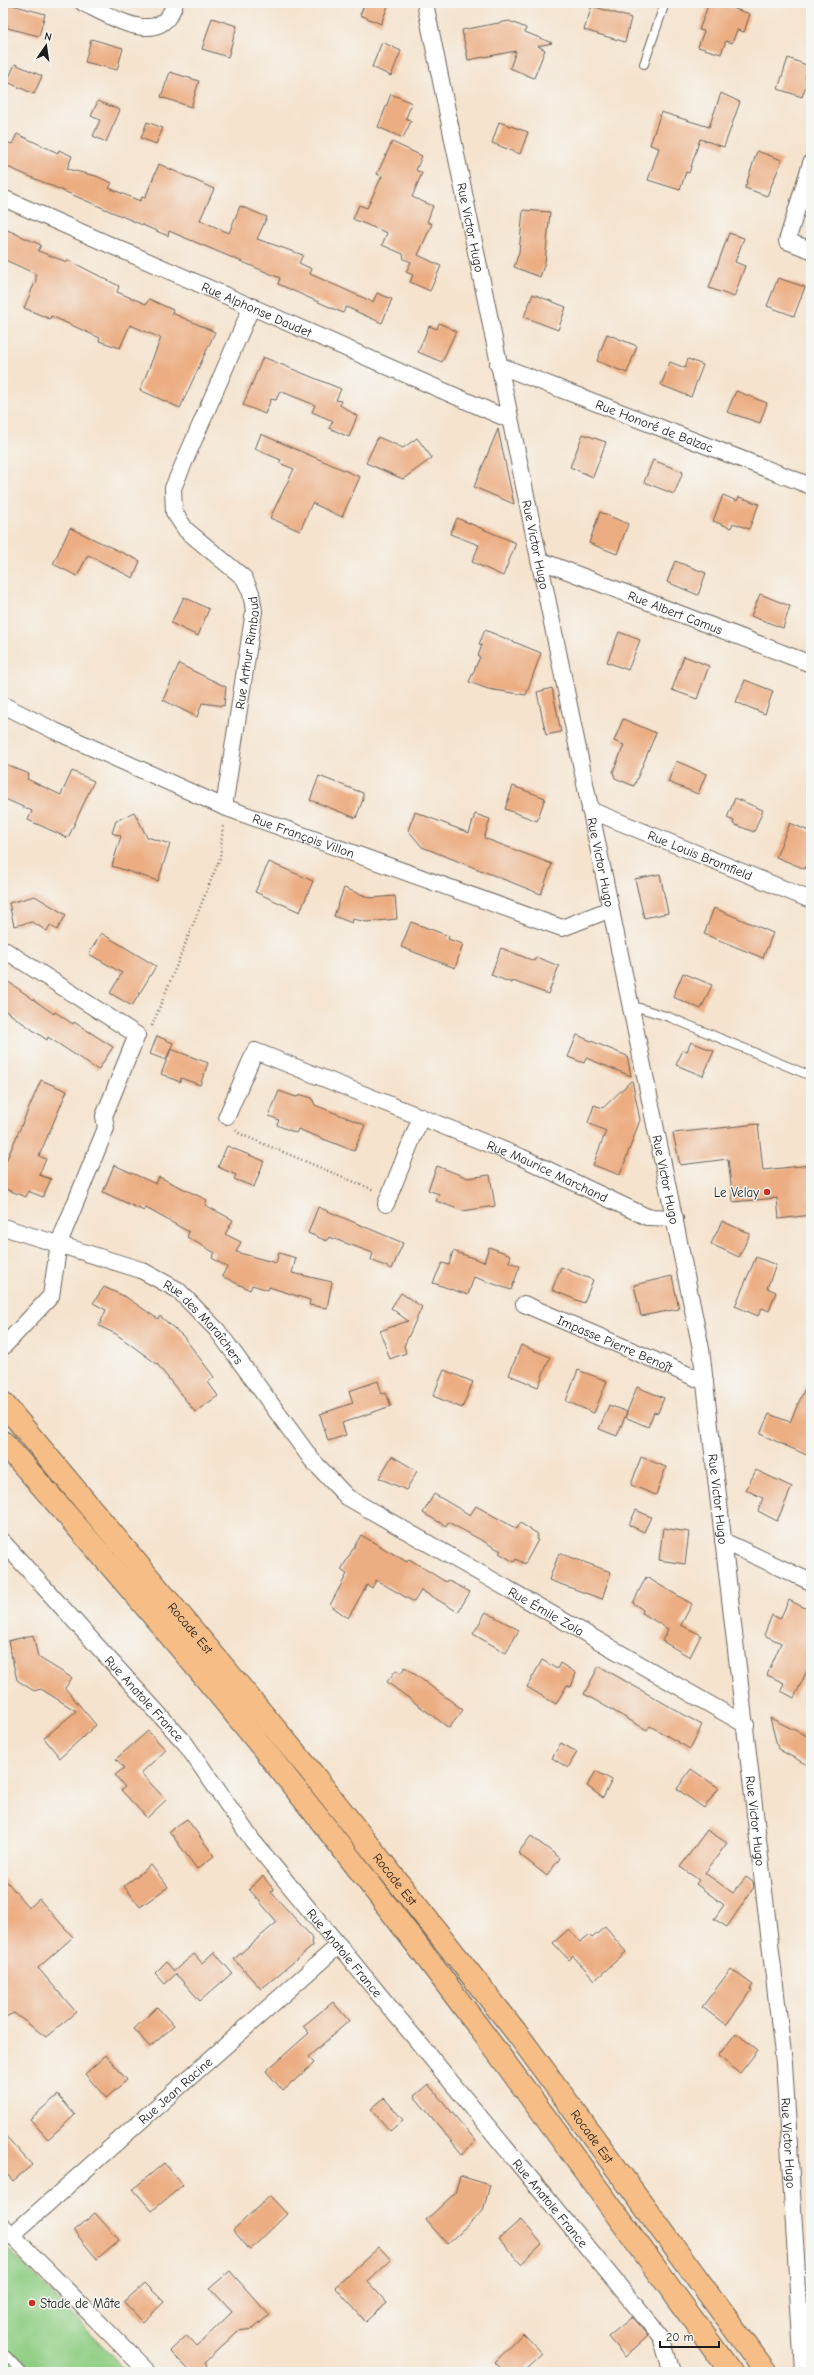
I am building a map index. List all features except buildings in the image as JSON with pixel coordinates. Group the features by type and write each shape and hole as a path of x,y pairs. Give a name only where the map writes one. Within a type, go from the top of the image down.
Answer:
{"highway":[{"name":"Rocade Est","path":"3,1403 308,1768 376,1854 516,2032 766,2372"},
{"name":"Rocade Est","path":"3,1442 107,1560 305,1801 477,2025 731,2372"}],"street":[{"path":"83,3 136,27 154,27 164,21 173,12 175,3"},
{"name":"Rue Victor Hugo","path":"425,3 611,909 629,1005 676,1218 701,1349 746,1725 784,2063 803,2372"},
{"path":"811,163 787,241 811,250"},
{"name":"Rue Alphonse Daudet","path":"3,198 510,420"},
{"name":"Rue Arthur Rimbaud","path":"224,807 254,611 251,593 244,578 186,530 174,512 173,488 252,306"},
{"name":"Rue Honoré de Balzac","path":"498,364 811,486"},
{"name":"Rue Albert Camus","path":"539,560 811,664"},
{"name":"Rue François Villon","path":"3,705 55,731 224,807 562,928 611,909"},
{"name":"Rue Louis Bromfield","path":"590,810 811,900"},
{"path":"3,949 143,1035 104,1116 106,1128 59,1243 51,1296 8,1343"},
{"name":"Rue Maurice Marchand","path":"226,1116 255,1051 521,1157 647,1217 676,1218"},
{"path":"388,1200 421,1117"},
{"name":"Rue des Maraîchers","path":"3,1227 59,1243 140,1270 178,1290 217,1330 312,1460 347,1497"},
{"name":"Impasse Pierre Benoît","path":"524,1304 705,1382"},
{"name":"Rue Émile Zola","path":"347,1497 746,1725"},
{"path":"723,1541 811,1582"},
{"name":"Rue Anatole France","path":"3,1542 185,1742 252,1840 661,2337 672,2372"},
{"name":"Rue Jean Racine","path":"6,2235 339,1945"},
{"path":"6,2235 148,2372"},
{"path":"803,2372 811,2371"}],"lane":[{"path":"644,64 665,3"},
{"path":"629,1005 669,1017 811,1076"},
{"path":"3,2352 22,2372"}],"path":[{"path":"143,1035 220,858 224,807"},
{"path":"226,1116 240,1134 388,1200"}],"green space":[{"name":"Stade de Mâte","path":"3,2243 120,2364 129,2372 3,2372"}],"place":[{"name":"Le Velay","path":"767,1192"},
{"name":"Stade de Mâte","path":"32,2303"}]}
